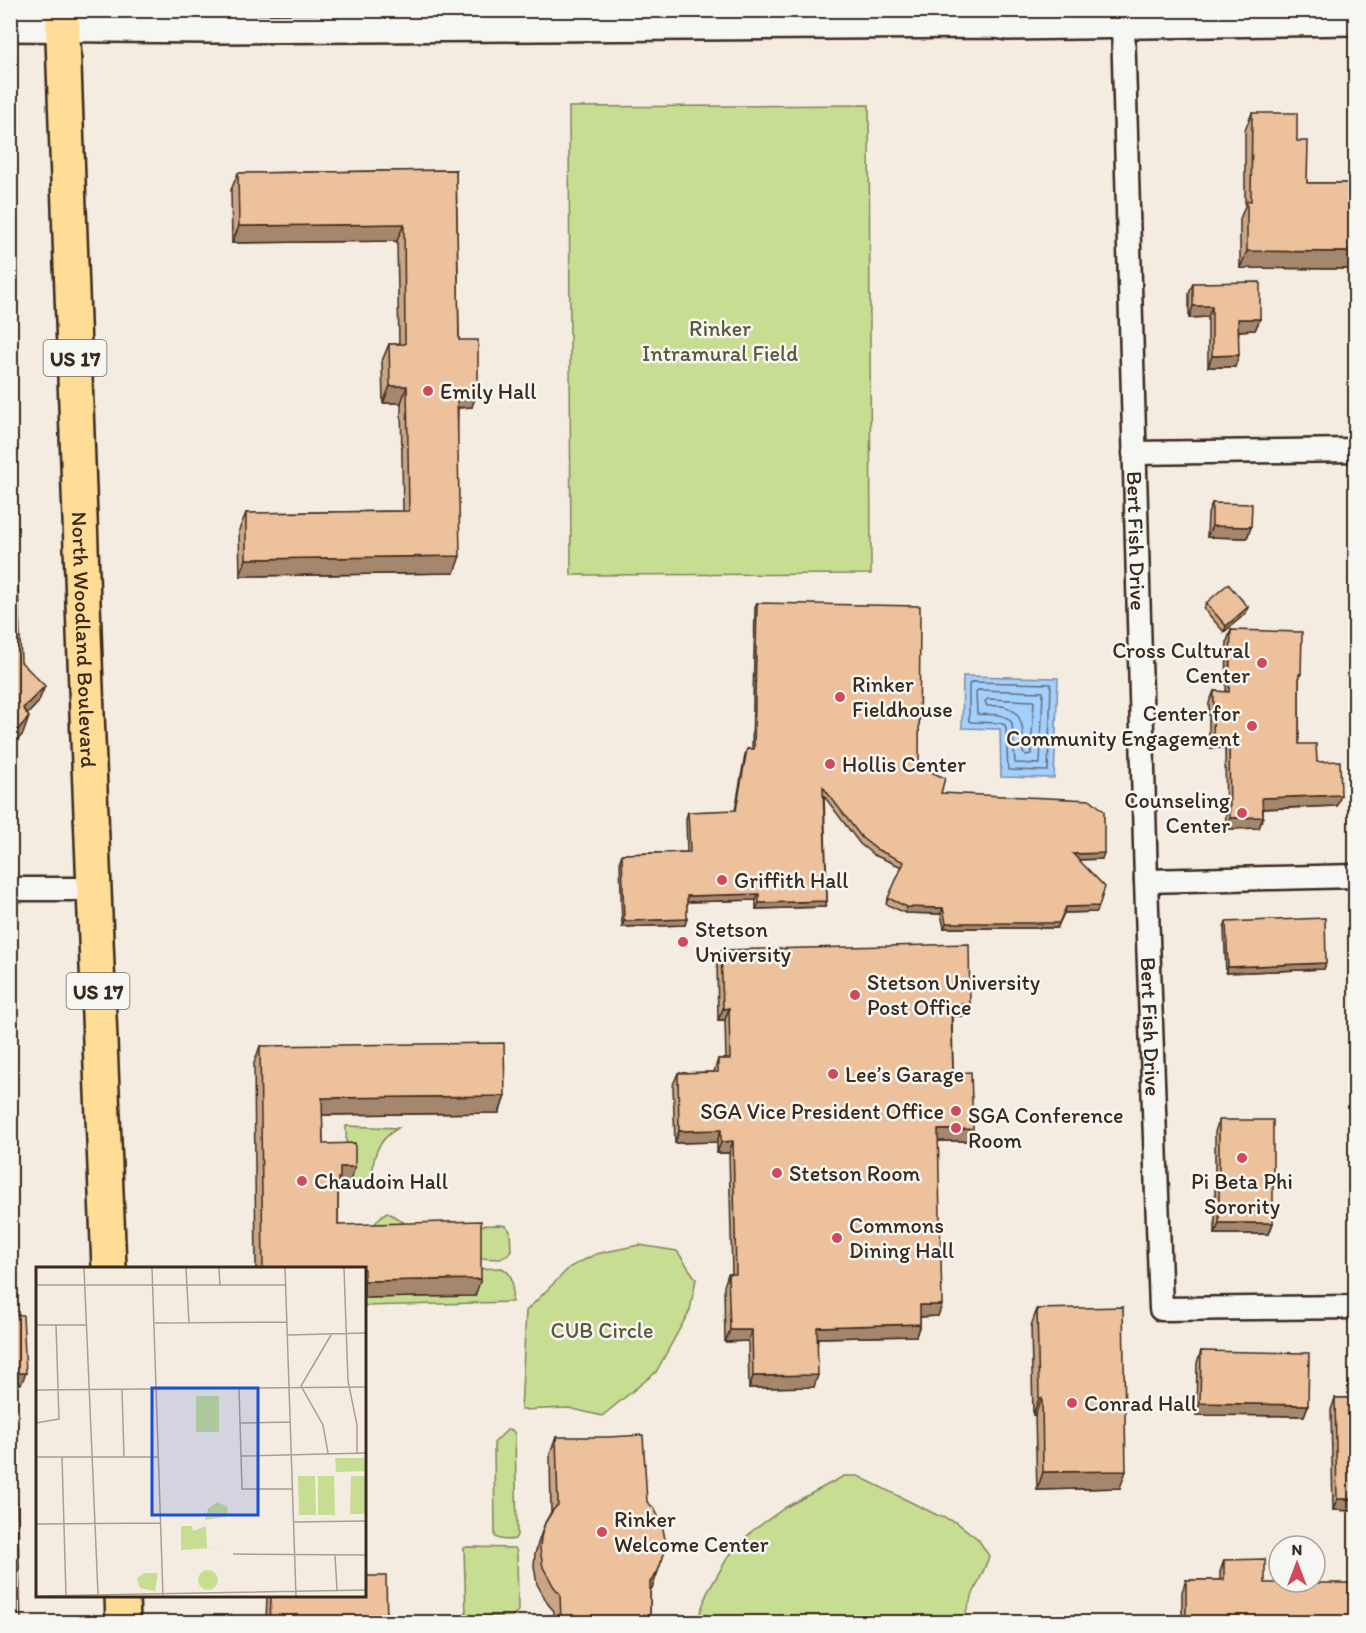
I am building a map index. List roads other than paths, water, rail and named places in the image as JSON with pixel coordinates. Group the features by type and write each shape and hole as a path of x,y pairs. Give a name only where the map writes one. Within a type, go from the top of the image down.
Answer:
{"main road":[{"name":"North Woodland Boulevard","path":"63,19 109,1267"},
{"path":"122,1597 123,1623"}],"street":[{"path":"10,27 63,19 208,29 985,24 1007,26 1356,21"},
{"name":"Bert Fish Drive","path":"1123,23 1146,881 1161,1309 1356,1306"},
{"path":"1134,453 1356,450"},
{"path":"1146,881 1356,876"},
{"path":"10,889 94,889"}],"water":[{"path":"963,676 1058,678 1054,778 1001,777 1000,729 962,728"}],"place":[{"name":"Emily Hall","path":"428,391"},
{"name":"Cross Cultural Center","path":"1262,663"},
{"name":"Rinker Fieldhouse","path":"840,697"},
{"name":"Center for Community Engagement","path":"1252,726"},
{"name":"Hollis Center","path":"830,764"},
{"name":"Counseling Center","path":"1242,813"},
{"name":"Griffith Hall","path":"722,880"},
{"name":"Stetson University","path":"683,942"},
{"name":"Stetson University Post Office","path":"855,995"},
{"name":"Lee’s Garage","path":"833,1074"},
{"name":"SGA Vice President Office","path":"956,1111"},
{"name":"SGA Conference Room","path":"956,1128"},
{"name":"Pi Beta Phi Sorority","path":"1242,1158"},
{"name":"Stetson Room","path":"777,1173"},
{"name":"Chaudoin Hall","path":"302,1181"},
{"name":"Commons Dining Hall","path":"837,1238"},
{"name":"Conrad Hall","path":"1072,1403"},
{"name":"Rinker Welcome Center","path":"602,1532"}],"park label":[{"name":"Rinker Intramural Field","path":"720,340"},
{"name":"CUB Circle","path":"602,1330"}]}
